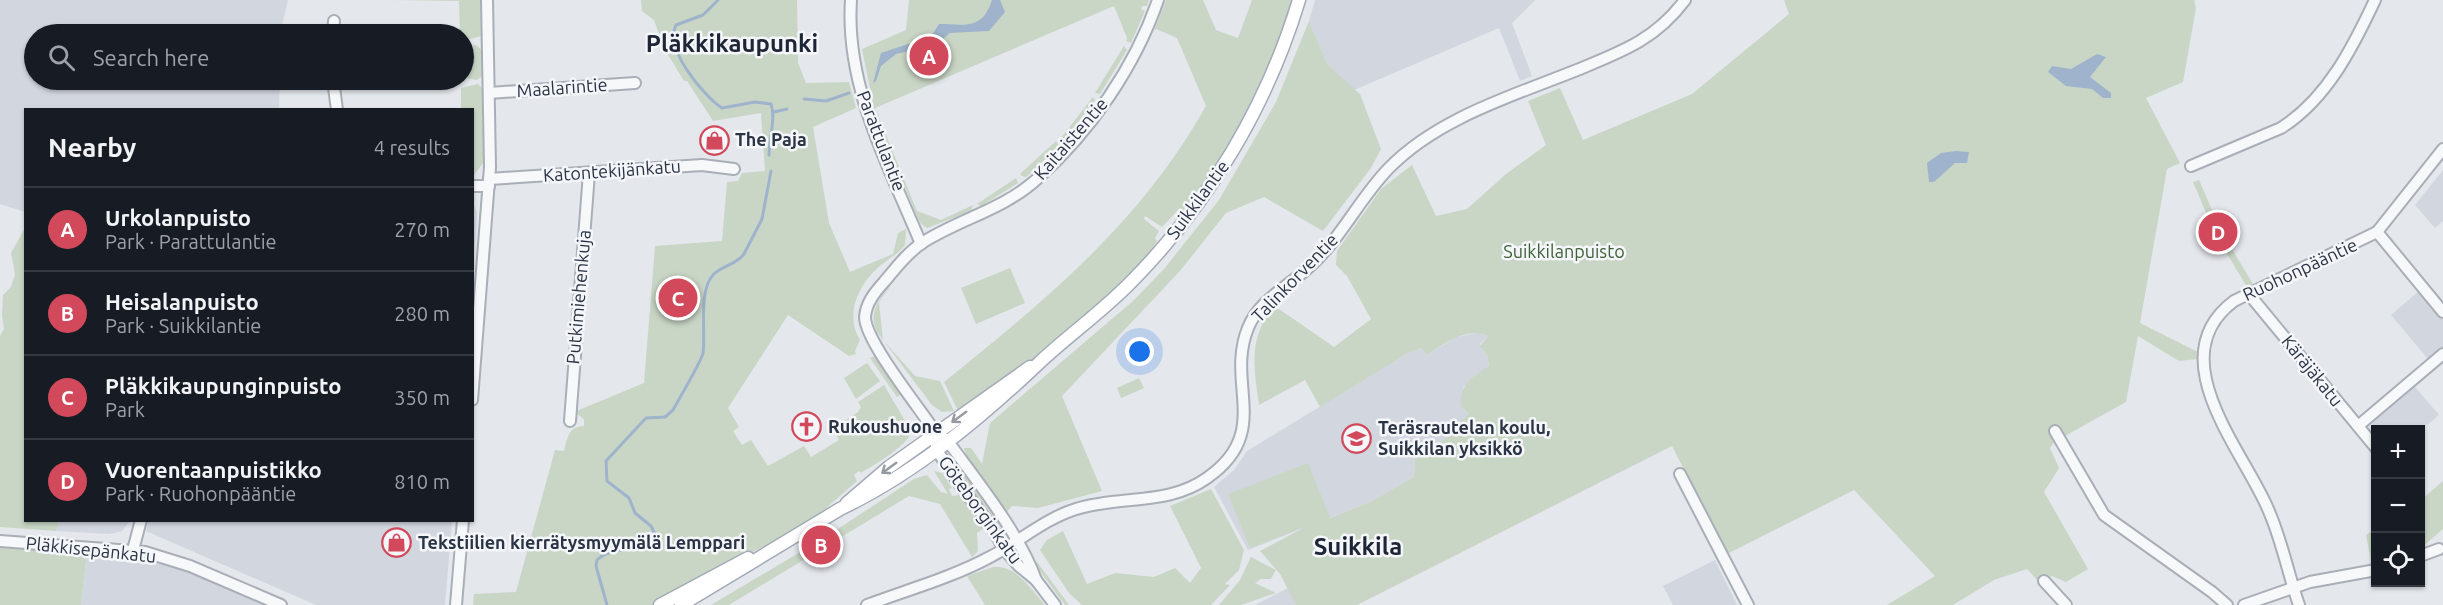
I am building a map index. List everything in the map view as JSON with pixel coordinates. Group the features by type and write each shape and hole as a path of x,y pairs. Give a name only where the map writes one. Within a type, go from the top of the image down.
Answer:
{"main road":[{"name":"Suikkilantie","path":"681,605 840,509 865,497 936,449 1012,388 1132,281 1174,234 1234,150 1279,59 1299,0"},
{"name":"Suikkilantie","path":"840,509 860,489 1016,374 1042,361"},
{"name":"Suikkilantie","path":"660,605 726,568 783,545"}],"street":[{"path":"474,374 489,183 487,0"},
{"name":"Parattulantie","path":"851,0 854,54 863,101 921,244"},
{"name":"Kaitaistentie","path":"936,433 878,348 865,319 868,303 875,291 921,244 1013,198 1037,179 1066,150 1120,79 1140,44 1158,0"},
{"name":"Talinkorventie","path":"867,605 989,558 1044,522 1075,509 1168,497 1192,488 1218,470 1234,452 1242,432 1245,417 1243,354 1245,336 1252,320 1268,301 1327,250 1386,171 1412,148 1440,129 1482,108 1634,47 1666,22 1685,0"},
{"path":"2191,166 2281,128 2294,118 2344,63 2375,0"},
{"name":"Maalarintie","path":"489,93 635,83"},
{"path":"334,90 337,108"},
{"name":"Ruohonpääntie","path":"2299,605 2268,509 2229,437 2204,371 2204,348 2214,323 2229,305 2248,293 2377,232 2443,148"},
{"name":"Katontekijänkatu","path":"474,186 589,173 702,165 734,169"},
{"name":"Putkimiehenkuja","path":"570,421 589,173"},
{"path":"2377,232 2443,312"},
{"name":"Käräjäkatu","path":"2248,293 2371,442"},
{"path":"2358,426 2443,354"},
{"path":"2055,431 2104,516 2227,605"},
{"name":"Göteborginkatu","path":"936,433 947,440 1029,559 1036,580"},
{"name":"Göteborginkatu","path":"936,433 936,449 992,526 1004,549 1036,580 1055,605"},
{"path":"1680,474 1748,605"},
{"path":"133,550 140,522"},
{"path":"456,605 463,522"},
{"name":"Pläkkisepänkatu","path":"0,541 133,550 178,561 281,605"},
{"path":"2425,554 2442,548"},
{"path":"2244,605 2293,588 2371,571"},
{"path":"2044,581 2066,605"}],"shaded area":[{"path":"0,0 288,0 282,24 24,24 24,90 280,90 279,108 24,108 24,212 0,204"},
{"path":"1315,0 1535,0 1512,23 1532,76 1520,81 1499,28 1340,96 1309,21"},
{"path":"2443,170 2443,221 2435,228 2415,205"},
{"path":"474,204 477,213 474,254"},
{"path":"2419,291 2443,320 2443,348 2429,360 2391,315"},
{"name":"Teräsrautelan koulu, Suikkilan yksikkö","path":"1477,333 1488,336 1480,344 1487,355 1489,366 1463,387 1469,414 1452,435 1421,452 1415,459 1414,477 1370,502 1248,550 1214,487 1234,470 1247,451 1408,353 1423,348 1427,355 1456,337"},
{"path":"2415,387 2439,415 2425,427 2372,425"},
{"path":"59,522 129,522 122,531 110,534 56,531"},
{"path":"149,522 452,522 445,605 316,605 146,531"},
{"path":"87,552 117,555 178,568 265,605 81,605"},
{"path":"1715,560 1737,605 1673,605 1663,586"},
{"path":"1288,588 1296,605 1255,605"}],"green space":[{"path":"393,0 480,0 481,36 474,38 474,24 460,24 459,1"},
{"path":"641,0 797,0 798,63 806,83 849,82 856,108 813,127 829,223 850,272 893,254 898,233 906,229 905,245 876,269 857,297 853,319 860,340 856,354 849,356 788,315 728,408 739,427 733,431 742,445 751,440 768,466 804,446 811,457 839,440 832,429 858,412 861,407 858,402 884,385 911,431 909,437 897,449 861,473 859,471 854,475 857,481 817,516 788,534 654,605 473,605 474,594 516,592 555,450 564,451 572,431 584,426 584,419 574,412 644,383 655,246 722,241 727,182 738,181 742,173 765,171 761,113 713,121 664,48 654,20 642,11"},
{"path":"909,0 1149,0 1147,6 1142,6 1141,9 1145,11 1131,43 1126,41 1127,38 1114,6 875,108 917,211 941,220 973,205 971,211 927,228 920,223 876,118 862,49 906,30"},
{"path":"1166,0 1203,0 1216,30 1238,38 1252,0 1293,0 1274,53 1251,103 1210,176 1194,199 1182,211 1179,209 1162,227 1145,216 1144,219 1159,231 1155,238 1157,241 1140,265 1119,288 1067,334 959,413 944,382 1055,289 1089,257 1152,187 1206,106 1177,38 1156,29 1154,31"},
{"name":"Suikkilanpuisto","path":"1784,0 2194,0 2196,8 2183,82 2146,98 2180,163 2167,169 2140,323 2198,352 2197,359 2179,361 2138,336 2126,402 2054,442 2050,448 2059,468 2044,492 2088,569 2066,582 2052,576 2039,582 2027,569 1994,580 1953,605 1887,605 1935,576 1854,490 1727,554 1672,446 1357,605 1296,605 1280,574 1260,551 1307,526 1250,548 1228,494 1308,463 1330,518 1370,502 1414,477 1415,459 1421,452 1452,435 1461,421 1469,414 1461,406 1462,392 1472,378 1489,366 1487,355 1480,346 1488,336 1471,333 1449,341 1427,355 1422,348 1408,353 1320,407 1305,380 1259,405 1255,367 1256,343 1264,320 1272,309 1279,309 1334,347 1371,319 1347,276 1336,265 1337,251 1381,189 1412,165 1436,216 1467,209 1506,174 1546,145 1528,101 1560,88 1583,140 1692,94 1789,14"},
{"path":"1309,21 1327,64 1360,94 1381,149 1371,168 1323,231 1264,197 1226,213 1180,271 1062,396 1102,491 1038,508 1012,506 1005,514 967,458 964,448 971,448 982,464 990,423 1133,301 1164,269 1219,200 1276,102"},
{"path":"474,45 482,50 482,76 477,80 474,80"},
{"path":"1124,46 1127,50 1100,94 1095,93"},
{"path":"478,84 482,88 484,162 474,175 474,108 461,108 461,90 474,90 474,85"},
{"path":"1093,97 1095,100 1066,138 1061,138"},
{"path":"1056,141 1059,146 1026,177 1020,174"},
{"path":"1016,178 1018,183 981,206 977,204"},
{"path":"2199,180 2221,231 2253,284 2247,287 2215,234 2193,182"},
{"path":"24,230 24,522 59,522 56,531 0,527 0,336 4,329 3,295 11,287 15,274 11,253"},
{"path":"1010,268 1025,303 976,324 961,288"},
{"path":"892,284 879,302 883,340 877,332 874,312 879,301"},
{"path":"883,340 915,376 940,381 954,411 942,412 932,405"},
{"path":"877,355 900,395 897,397 870,358"},
{"path":"867,363 880,381 856,399 844,378"},
{"path":"1139,378 1144,388 1121,398 1117,388"},
{"path":"952,457 996,520 992,522 949,459"},
{"path":"934,471 942,473 952,488 949,489 952,496 961,495 987,526 977,533 978,551 972,557 940,504 909,496 729,605 711,605 824,538 914,479 927,475 941,492 948,494"},
{"path":"2443,481 2443,529 2425,545 2425,533 2425,497"},
{"path":"1211,489 1244,550 1239,570 1225,584 1230,585 1211,605 1082,605 1069,593 1040,550 1047,540 1063,531 1087,584 1115,573 1154,577 1175,568 1190,583 1201,568 1170,506"},
{"path":"2371,532 2371,560 2366,535"},
{"path":"0,545 87,552 81,605 0,605"},
{"path":"1251,557 1276,570 1271,579 1261,579 1255,583 1276,593 1241,605 1219,605 1240,580"},
{"path":"1037,562 1069,605 1065,605 1034,563"},
{"path":"993,567 1001,567 1016,574 1045,605 985,605 967,576"}],"water":[{"path":"992,0 1000,0 1005,12 989,31 950,33 936,45 896,54 881,66 876,81 873,83 881,53 908,44 928,41 939,24 972,24 983,17"},
{"path":"2097,54 2106,57 2090,77 2111,93 2111,98 2103,98 2092,89 2066,86 2048,72 2052,66 2071,69"},
{"path":"1969,152 1967,163 1955,163 1934,182 1929,182 1927,163 1941,153"}],"waterway":[{"path":"718,0 703,15 676,25 675,46 687,71 705,93 722,108 755,102 771,104 773,122 769,155"},
{"path":"804,99 826,101 849,93"},
{"path":"774,112 787,109"},
{"path":"607,605 596,566 597,560 611,552 643,546 657,538 651,526 635,513 629,498 607,481 606,461 646,418 665,417 673,410 702,357 704,301 708,282 716,272 737,261 744,254 762,219 771,171"}],"place":[{"name":"Urkolanpuisto","path":"929,56"},
{"name":"The Paja","path":"714,140"},
{"name":"Vuorentaanpuistikko","path":"2218,232"},
{"name":"Pläkkikaupunginpuisto","path":"678,298"},
{"name":"Rukoushuone","path":"807,427"},
{"name":"Teräsrautelan koulu, Suikkilan yksikkö","path":"1357,438"},
{"name":"Tekstiilien kierrätysmyymälä Lemppari","path":"397,543"},
{"name":"Heisalanpuisto","path":"821,545"}],"district":[{"name":"Pläkkikaupunki","path":"732,44"},
{"name":"Suikkila","path":"1358,547"}]}
